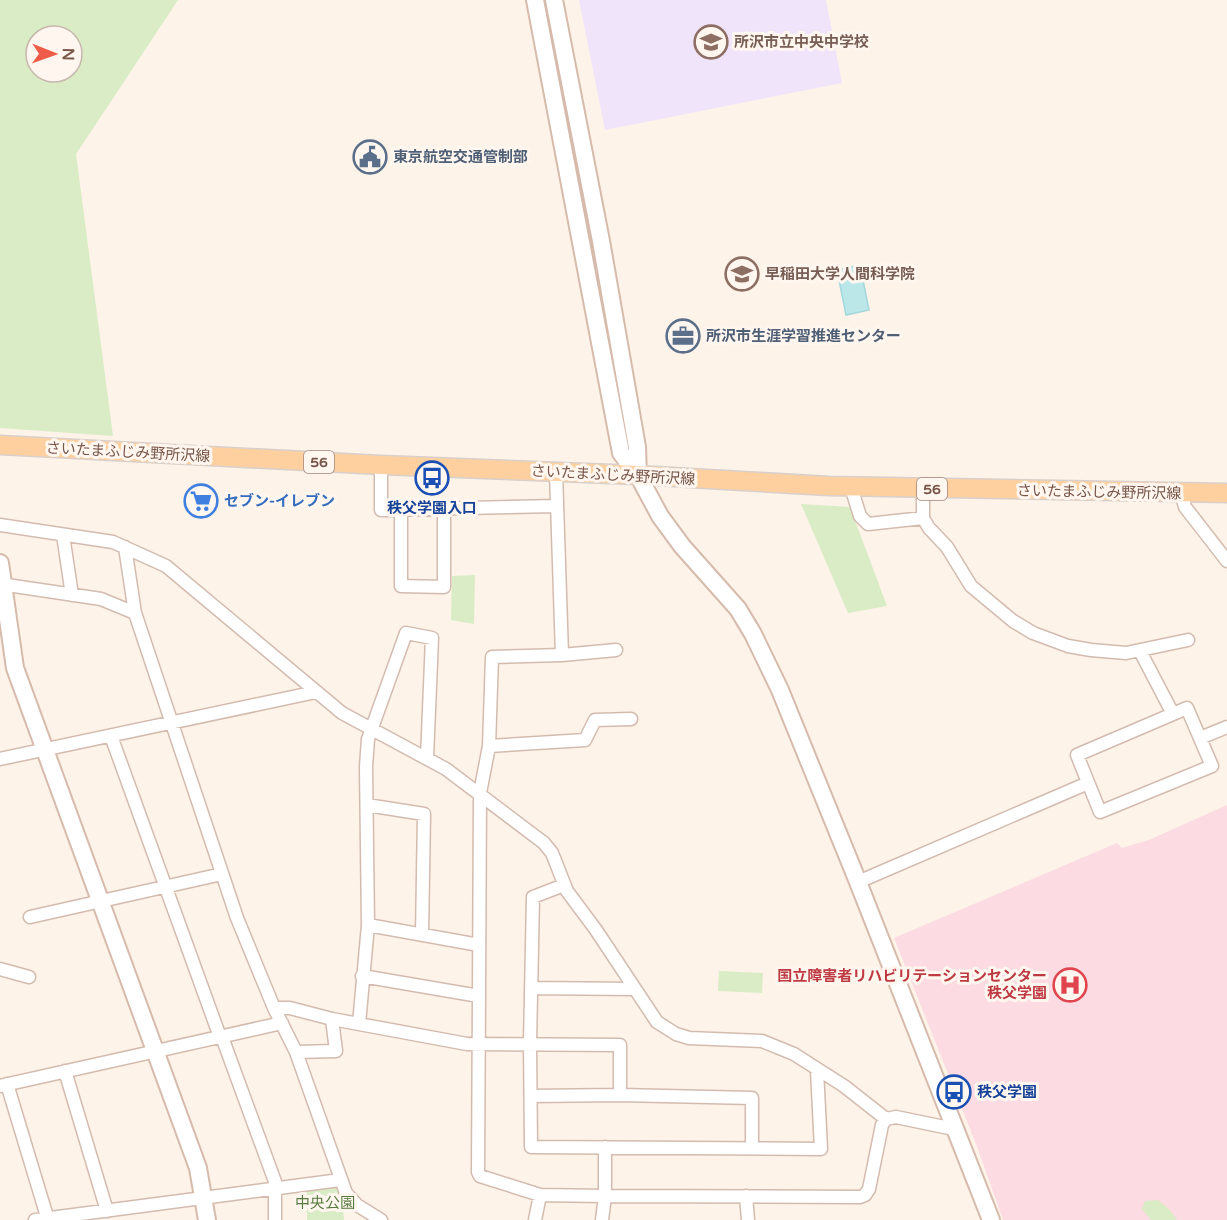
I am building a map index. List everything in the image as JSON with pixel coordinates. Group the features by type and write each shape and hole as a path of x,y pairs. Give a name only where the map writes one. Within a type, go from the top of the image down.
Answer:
{"main road":[{"name":"さいたまふじみ野所沢線","path":"0,445 851,487 1227,493"}],"street":[{"path":"535,0 621,453 638,475 660,516 682,546 726,595 753,634 780,690 858,882 991,1220"},
{"path":"554,0 603,252 637,447 638,475"},
{"path":"381,465 381,510 558,506"},
{"path":"556,472 562,655"},
{"path":"851,487 860,516 868,524 923,518"},
{"path":"923,489 923,518 929,528 947,547 971,586 1012,621 1034,633 1068,646 1126,653 1188,640"},
{"path":"1181,492 1185,507 1222,548 1227,561"},
{"path":"401,510 401,586 444,586 444,509"},
{"path":"0,525 113,542 172,571 342,713 391,737 446,769 544,843 552,853 564,885 657,1022 676,1034 689,1038 762,1041 794,1054 844,1086 886,1119"},
{"path":"63,535 72,595"},
{"path":"125,547 135,613 237,918 274,1008 296,1052 346,1193 357,1205 381,1220"},
{"path":"0,563 15,668 198,1168 207,1220"},
{"path":"2,584 101,599 135,613"},
{"path":"359,1024 368,925 366,766 370,728 406,633 432,638 427,758"},
{"path":"616,650 562,655 492,657 489,746 480,794 478,1172 480,1176 540,1195 860,1197 865,1195 868,1189 882,1125 886,1119 896,1117 954,1129"},
{"path":"1140,651 1173,714"},
{"path":"0,759 316,692"},
{"path":"1187,708 1212,766 1100,812 1077,755 1173,714 1187,708"},
{"path":"489,746 585,741 595,720 632,719"},
{"path":"1200,738 1227,727"},
{"path":"111,736 276,1187 275,1220"},
{"path":"858,882 1088,783"},
{"path":"366,805 424,814 422,935"},
{"path":"30,917 222,874"},
{"path":"564,885 533,897 530,1044 531,1147 821,1149 817,1070"},
{"path":"368,925 479,945"},
{"path":"0,969 29,977"},
{"path":"362,976 479,996"},
{"path":"531,988 635,989"},
{"path":"274,1008 290,1008 332,1019 467,1044 620,1045 620,1095"},
{"path":"296,1052 336,1051 332,1019"},
{"path":"48,1219 3,1085 282,1023"},
{"path":"65,1071 109,1214"},
{"path":"531,1096 620,1095 752,1098 752,1148"},
{"path":"602,1220 605,1196 605,1147"},
{"path":"35,1220 109,1214 276,1187 340,1180"},
{"path":"535,1220 540,1195"},
{"path":"746,1196 748,1220"}],"shaded area":[{"name":"所沢市立中央中学校","path":"579,0 826,0 842,83 605,130"},
{"name":"国立障害者リハビリテーションセンター 秩父学園","path":"1227,805 1227,1220 1003,1220 976,1144 894,938 1117,843 1122,848 1149,840"}],"green space":[{"path":"0,0 178,0 76,154 113,436 0,428"},
{"path":"801,504 850,507 887,606 848,613"},
{"path":"475,575 474,624 451,620 452,576"},
{"path":"719,971 763,973 762,993 718,991"},
{"name":"中央公園","path":"336,1186 342,1198 344,1220 307,1220 307,1188"},
{"path":"1158,1200 1177,1220 1151,1220 1142,1209 1145,1201"}],"water":[{"path":"860,265 869,310 846,315 837,270"}],"place":[{"name":"所沢市立中央中学校","path":"711,42"},
{"name":"東京航空交通管制部","path":"370,157"},
{"name":"早稲田大学人間科学院","path":"742,274"},
{"name":"所沢市生涯学習推進センター","path":"683,336"},
{"name":"秩父学園入口","path":"432,478"},
{"name":"セブン-イレブン","path":"201,501"},
{"name":"国立障害者リハビリテーションセンター 秩父学園","path":"1070,985"},
{"name":"秩父学園","path":"954,1092"}]}
